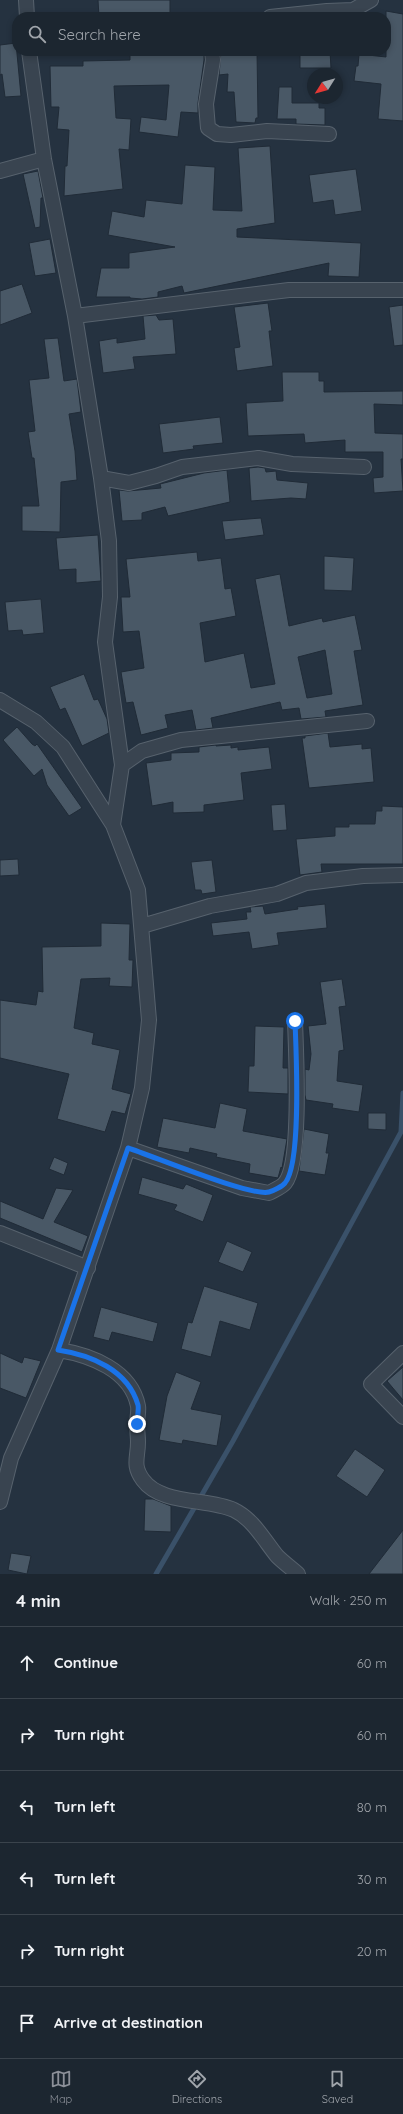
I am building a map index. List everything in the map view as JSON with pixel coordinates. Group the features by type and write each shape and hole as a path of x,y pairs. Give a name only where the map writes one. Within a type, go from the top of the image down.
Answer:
{"street":[{"path":"26,0 27,12"},
{"path":"319,12 353,10 371,0"},
{"path":"30,56 44,159 75,316 101,478 109,548 110,597 105,642 122,765 113,825"},
{"path":"213,56 206,104 208,128 217,134 231,135 267,131 329,134"},
{"path":"0,171 44,159"},
{"path":"75,316 289,290 403,290"},
{"path":"101,478 129,482 156,476 182,467 258,458 292,464 364,467"},
{"path":"0,700 36,722 64,747 113,825 138,890 149,1020 142,1088 128,1148 88,1268 58,1350 11,1458 0,1502"},
{"path":"122,765 142,751 181,740 368,721"},
{"path":"142,926 210,906 277,894 306,883 363,876 403,875"},
{"path":"128,1148 242,1188 269,1192 285,1183 291,1170 295,1143 295,1021"},
{"path":"0,1233 88,1268"},
{"path":"58,1350 80,1353 102,1363 127,1382 138,1406 138,1444 135,1466 144,1481 159,1492 178,1498 217,1504 234,1510 245,1517 278,1557 298,1574"},
{"path":"403,1353 371,1384 403,1417"}],"building":[{"path":"98,0 170,0 170,12 99,12"},
{"path":"386,11 403,14 403,121 378,119 381,84 354,81 359,56 391,56 391,12"},
{"path":"12,44 12,56 17,56 21,96 5,97 2,74 0,75 0,45"},
{"path":"130,56 204,56 198,113 181,112 178,137 139,132 141,117 166,120 169,85 114,86 116,118 131,119 129,150 119,149 123,189 64,196 65,166 67,166 69,130 57,129 59,107 51,107 50,66 83,66 83,61 130,60"},
{"path":"221,56 257,56 258,118 256,118 255,123 236,122 234,92 227,92 228,74 219,75"},
{"path":"300,56 330,56 331,68 300,68"},
{"path":"279,87 292,87 292,103 319,104 319,108 325,108 325,125 296,124 296,119 277,119"},
{"path":"270,146 275,223 237,229 237,237 361,243 359,277 328,276 329,263 184,293 182,286 158,292 158,297 142,299 130,297 96,297 101,268 129,268 129,253 175,247 108,235 112,211 144,217 146,200 182,204 185,165 215,167 213,210 242,211 238,148"},
{"path":"356,169 362,211 335,215 333,200 313,203 309,175"},
{"path":"38,171 43,198 41,198 40,227 35,228 23,174"},
{"path":"50,239 56,273 35,276 29,243"},
{"path":"22,284 32,313 0,325 0,291"},
{"path":"268,303 272,331 269,331 273,366 237,371 234,348 240,347 234,307"},
{"path":"403,305 403,345 394,346 389,307"},
{"path":"156,315 159,320 173,319 176,354 133,357 135,369 103,373 99,341 117,338 117,343 145,339 143,316"},
{"path":"58,338 64,381 77,379 81,412 69,414 75,451 77,480 61,482 60,532 22,531 22,506 39,506 34,458 32,458 28,432 35,431 29,380 49,378 44,339"},
{"path":"282,372 319,372 319,381 324,381 324,392 403,391 403,405 374,404 375,433 403,434 403,459 401,459 403,491 374,493 373,478 383,477 383,452 345,452 345,440 305,443 304,434 248,436 246,403 283,401"},
{"path":"220,417 223,443 193,446 194,449 163,453 159,424"},
{"path":"249,468 265,468 266,472 276,471 277,480 308,483 306,499 291,498 251,501"},
{"path":"227,470 230,502 168,516 165,507 142,513 142,520 122,521 119,490 128,491 161,488 160,484 204,473"},
{"path":"261,518 264,535 225,540 222,521"},
{"path":"98,535 101,581 76,583 76,569 59,570 56,538"},
{"path":"197,552 198,561 221,558 225,589 231,588 236,616 200,623 205,662 244,653 251,688 275,684 255,579 280,574 289,626 322,618 323,622 355,615 362,650 354,651 363,705 325,711 326,717 301,719 299,708 282,710 280,702 211,718 213,728 196,730 192,710 165,715 168,728 141,735 133,702 126,703 121,672 144,668 139,631 123,632 121,597 130,597 126,559","holes":["325,650 332,694 307,698 298,657"]},
{"path":"324,556 354,558 352,591 324,590"},
{"path":"41,599 44,633 23,635 22,630 8,631 5,602"},
{"path":"84,674 94,700 98,699 107,719 109,733 82,746 65,708 60,710 50,687"},
{"path":"17,727 32,744 35,746 37,744 82,808 69,816 47,785 42,769 34,776 3,740"},
{"path":"328,733 330,747 362,744 362,749 371,748 374,782 309,788 302,738 305,738 305,736"},
{"path":"231,745 231,748 238,747 238,750 269,747 272,769 241,773 244,800 204,805 204,812 173,813 173,802 152,806 146,763 171,760 171,753 199,752 199,747"},
{"path":"285,804 287,830 273,831 271,805"},
{"path":"382,806 403,807 403,864 321,864 322,872 300,875 296,839 335,836 335,827 349,827 349,824 375,824 376,811 382,811"},
{"path":"18,859 19,875 0,876 0,860"},
{"path":"212,860 216,892 202,894 201,890 195,890 191,862"},
{"path":"325,904 327,928 277,933 279,945 252,949 249,932 213,936 211,923 247,919 246,912 251,912 250,907 263,906 265,914 298,909 297,907"},
{"path":"101,923 130,924 129,960 133,960 132,987 109,986 110,978 81,979 74,1028 94,1033 92,1044 120,1050 112,1089 131,1094 125,1114 112,1111 105,1132 57,1119 69,1074 0,1058 0,1000 36,1005 38,991 43,992 42,947 101,946"},
{"path":"342,979 346,1006 339,1007 344,1050 339,1051 337,1081 363,1085 359,1112 332,1108 333,1104 306,1100 305,1095 305,1069 309,1070 311,1054 308,1026 326,1024 320,982"},
{"path":"255,1026 284,1027 283,1068 288,1068 288,1094 248,1092 249,1066 254,1066"},
{"path":"220,1103 247,1109 243,1131 287,1139 282,1168 281,1167 278,1178 249,1173 250,1164 216,1157 217,1154 190,1148 189,1153 157,1147 163,1118 215,1128"},
{"path":"368,1113 386,1113 386,1130 368,1129"},
{"path":"304,1129 329,1134 326,1153 329,1153 325,1175 299,1171"},
{"path":"54,1157 68,1163 64,1175 49,1169"},
{"path":"142,1177 183,1189 186,1184 213,1195 203,1222 174,1210 177,1205 138,1194"},
{"path":"56,1188 73,1190 54,1222 88,1236 82,1252 0,1218 0,1201 43,1219"},
{"path":"227,1241 252,1252 243,1272 218,1262"},
{"path":"204,1286 258,1303 250,1330 220,1321 211,1357 181,1349 188,1322 192,1323"},
{"path":"101,1307 158,1323 153,1342 112,1332 109,1341 93,1337"},
{"path":"0,1353 22,1363 24,1357 41,1361 26,1398 0,1388"},
{"path":"403,1367 403,1400 387,1381"},
{"path":"176,1372 201,1382 191,1409 222,1415 217,1446 183,1440 182,1444 159,1440 167,1396"},
{"path":"355,1449 385,1470 367,1497 336,1476"},
{"path":"145,1499 153,1499 171,1506 171,1532 144,1531"},
{"path":"403,1530 403,1574 369,1574"},
{"path":"11,1553 31,1556 27,1574 8,1570"}],"waterway":[{"path":"156,1574 233,1441 401,1132 403,1093"}],"route":[{"path":"137,1424 138,1406 127,1382 102,1363 80,1353 58,1350 88,1268 128,1148 242,1188 269,1192 285,1183 291,1170 295,1143 295,1021"}]}
